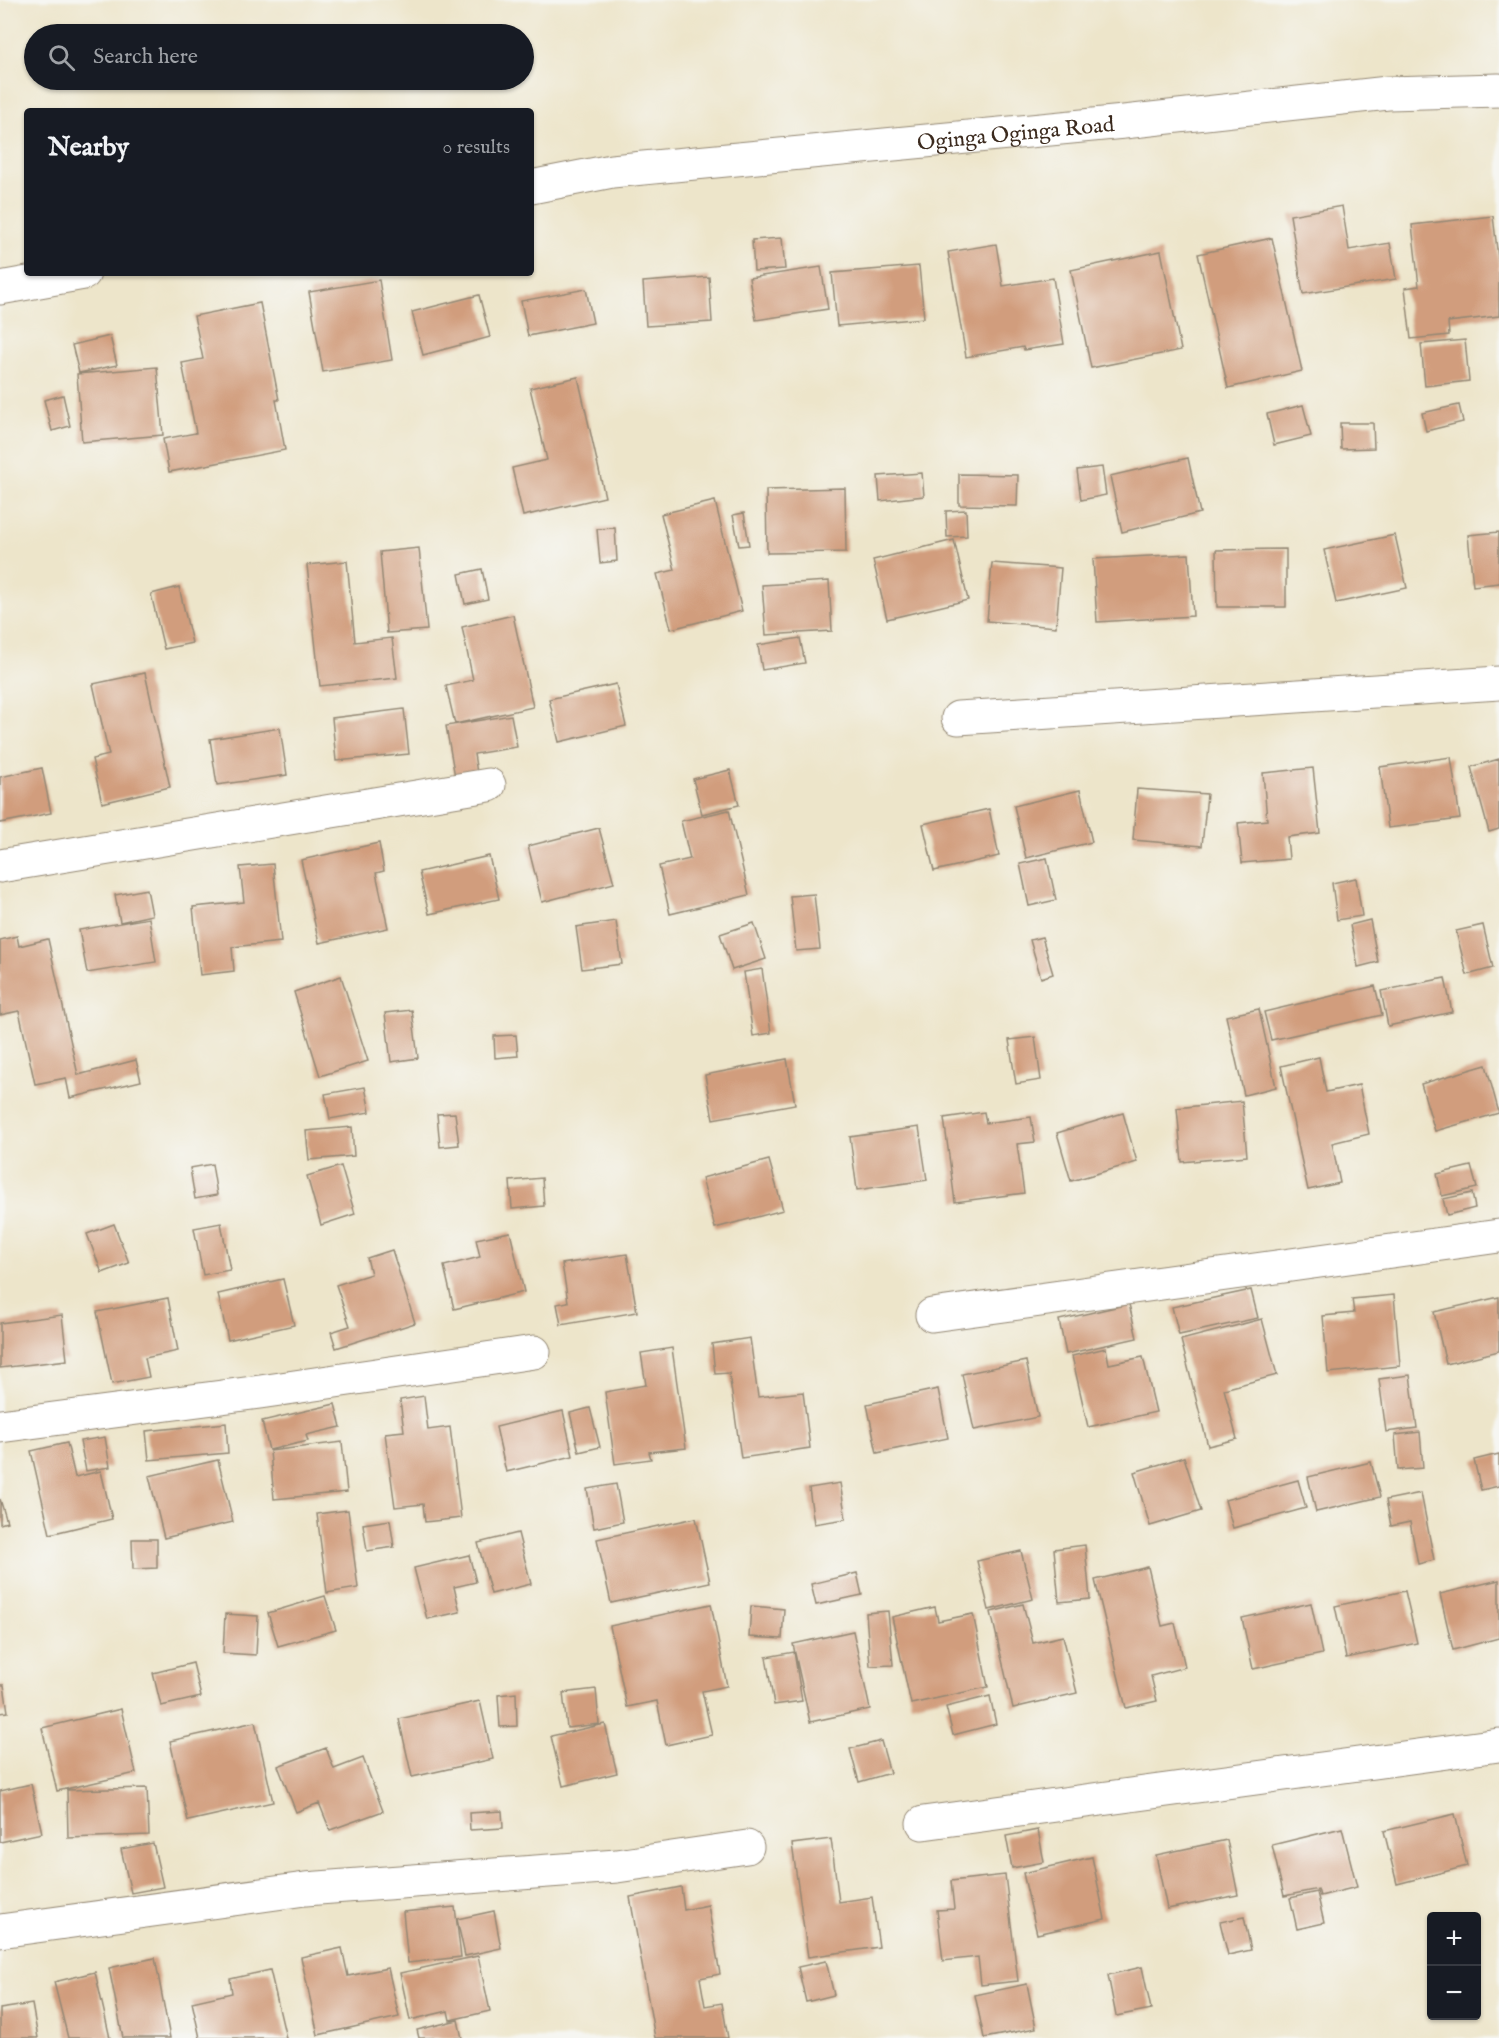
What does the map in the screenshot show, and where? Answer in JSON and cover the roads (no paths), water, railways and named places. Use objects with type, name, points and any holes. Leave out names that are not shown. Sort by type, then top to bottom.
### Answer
[{"type":"street","name":"Oginga Oginga Road","points":[[534,186],[612,171],[1112,123],[1388,93],[1499,90]]},
{"type":"street","points":[[0,288],[67,276]]},
{"type":"street","points":[[958,718],[1499,683]]},
{"type":"street","points":[[0,866],[489,784]]},
{"type":"street","points":[[932,1315],[1499,1236]]},
{"type":"street","points":[[0,1426],[260,1392],[534,1352]]},
{"type":"street","points":[[923,1823],[1499,1745]]},
{"type":"street","points":[[0,1931],[305,1889],[617,1866],[747,1847]]}]
